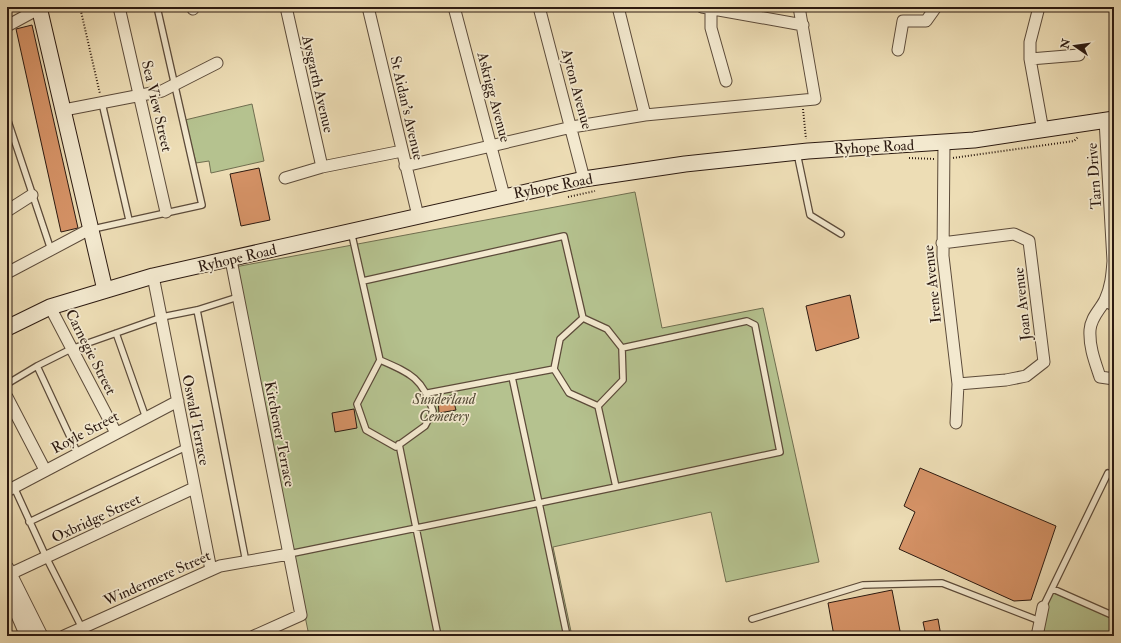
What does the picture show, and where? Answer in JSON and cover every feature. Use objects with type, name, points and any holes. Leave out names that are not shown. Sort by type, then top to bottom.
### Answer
[{"type":"main road","points":[[35,10],[64,110],[105,290]]},
{"type":"main road","name":"Ryhope Road","points":[[8,324],[50,307],[154,276],[231,260],[351,231],[584,179],[686,164],[802,151],[944,142],[1043,131],[1109,119]]},
{"type":"street","name":"Sea View Street","points":[[119,7],[166,212]]},
{"type":"street","name":"Aysgarth Avenue","points":[[286,7],[322,167]]},
{"type":"street","name":"St Aidan's Avenue","points":[[368,7],[418,216]]},
{"type":"street","name":"Askrigg Avenue","points":[[454,7],[504,196]]},
{"type":"street","name":"Ayton Avenue","points":[[539,7],[572,127],[584,179]]},
{"type":"street","points":[[618,7],[645,115]]},
{"type":"street","points":[[405,166],[572,127],[645,115],[815,99],[799,7]]},
{"type":"street","points":[[898,50],[904,21],[926,21],[936,7]]},
{"type":"street","points":[[1039,7],[1030,42],[1030,59],[1043,131]]},
{"type":"street","points":[[726,81],[706,8],[803,25]]},
{"type":"street","points":[[7,26],[35,10]]},
{"type":"street","points":[[1030,59],[1079,55]]},
{"type":"street","points":[[64,110],[162,91],[216,63]]},
{"type":"street","name":"Tarn Drive","points":[[1109,119],[1112,195],[1112,281],[1109,303],[1094,316],[1090,329],[1091,352],[1100,377],[1114,379]]},
{"type":"street","name":"Irene Avenue","points":[[944,142],[942,243],[958,384],[956,423]]},
{"type":"street","points":[[285,178],[322,167],[402,151]]},
{"type":"street","points":[[7,211],[32,195]]},
{"type":"street","points":[[7,273],[90,229]]},
{"type":"street","name":"Joan Avenue","points":[[942,243],[1014,234],[1029,241],[1041,335],[1044,362],[1026,376],[1006,380],[958,384]]},
{"type":"street","name":"Kitchener Terrace","points":[[231,260],[301,615],[254,636]]},
{"type":"street","name":"Oswald Terrace","points":[[154,276],[211,570]]},
{"type":"street","name":"Carnegie Street","points":[[50,307],[116,433]]},
{"type":"street","points":[[7,397],[45,470]]},
{"type":"street","name":"Royle Street","points":[[9,488],[178,402]]},
{"type":"street","name":"Oxbridge Street","points":[[8,571],[46,557],[194,488]]},
{"type":"street","name":"Windermere Street","points":[[64,636],[84,632],[211,570],[289,554]]},
{"type":"street","points":[[8,571],[41,636]]},
{"type":"street","points":[[7,590],[27,636]]},
{"type":"street","points":[[1037,636],[1043,607]]},
{"type":"lane","points":[[90,229],[202,205],[157,7]]},
{"type":"lane","points":[[102,103],[129,220]]},
{"type":"lane","points":[[7,118],[51,250]]},
{"type":"lane","points":[[802,151],[810,215],[841,234]]},
{"type":"lane","points":[[351,231],[380,360],[357,404],[366,430],[396,447],[425,426],[433,411],[428,393],[409,372],[380,360]]},
{"type":"lane","points":[[363,281],[564,236],[583,318]]},
{"type":"lane","points":[[7,384],[71,348],[162,317],[198,310],[238,297]]},
{"type":"lane","points":[[198,310],[246,562]]},
{"type":"lane","points":[[583,318],[607,329],[622,348],[623,380],[598,406]]},
{"type":"lane","points":[[583,318],[560,339],[554,369],[569,394],[598,406]]},
{"type":"lane","points":[[289,554],[780,452],[755,325],[747,321],[622,348]]},
{"type":"lane","points":[[116,333],[146,418]]},
{"type":"lane","points":[[37,366],[78,454]]},
{"type":"lane","points":[[428,393],[554,369]]},
{"type":"lane","points":[[512,377],[567,636]]},
{"type":"lane","points":[[598,406],[616,487]]},
{"type":"lane","points":[[399,444],[438,636]]},
{"type":"lane","points":[[29,522],[186,447]]},
{"type":"lane","points":[[1043,607],[1108,473],[1114,476]]},
{"type":"lane","points":[[9,488],[29,522],[84,632]]},
{"type":"lane","points":[[752,619],[863,585],[942,583],[1040,621]]},
{"type":"lane","points":[[1053,589],[1114,616]]},
{"type":"path","points":[[80,7],[102,103]]},
{"type":"path","points":[[801,100],[802,151]]},
{"type":"path","points":[[906,158],[944,159],[1074,141],[1081,134]]},
{"type":"path","points":[[560,198],[599,190]]},
{"type":"green space","points":[[252,104],[264,161],[211,173],[209,161],[196,163],[185,120]]},
{"type":"green space","name":"Sunderland Cemetery","points":[[635,192],[662,328],[763,308],[819,562],[726,582],[711,512],[553,547],[572,636],[309,636],[235,267]]},
{"type":"green space","points":[[1051,592],[1114,618],[1114,636],[1041,636]]},
{"type":"building","points":[[32,25],[78,228],[61,232],[16,29]]},
{"type":"building","points":[[259,168],[270,220],[241,226],[230,174]]},
{"type":"building","points":[[850,295],[859,338],[816,351],[806,306]]},
{"type":"building","points":[[452,395],[456,410],[439,413],[438,399]]},
{"type":"building","points":[[354,409],[357,428],[335,432],[332,413]]},
{"type":"building","points":[[920,468],[1056,526],[1031,600],[1014,601],[899,549],[915,512],[904,506]]},
{"type":"building","points":[[892,590],[901,636],[834,636],[828,603]]},
{"type":"building","points":[[938,619],[941,636],[926,636],[923,622]]}]
